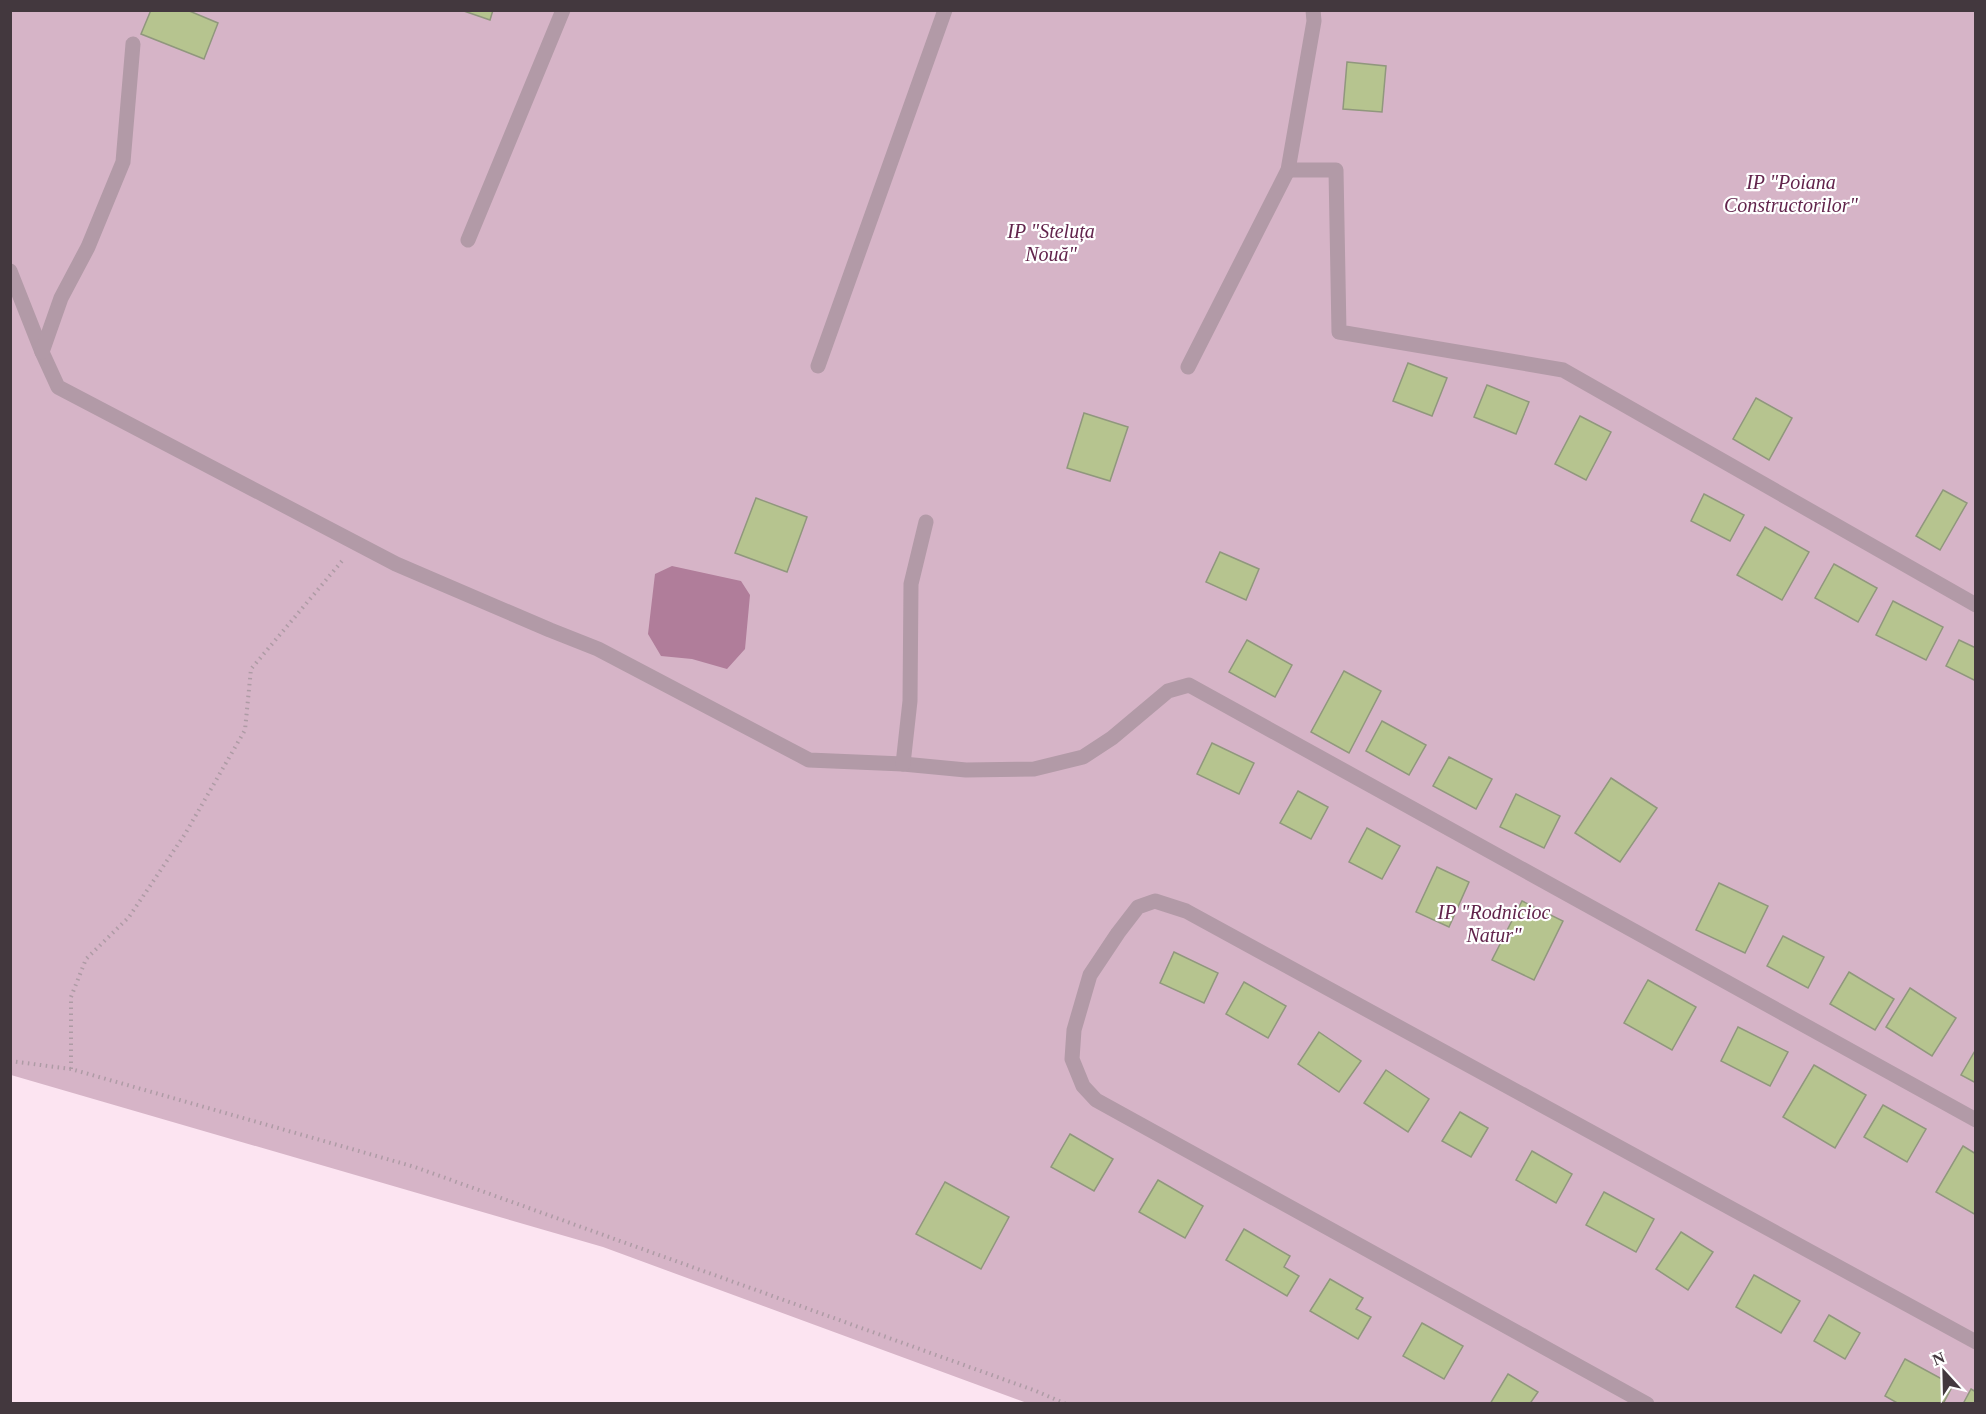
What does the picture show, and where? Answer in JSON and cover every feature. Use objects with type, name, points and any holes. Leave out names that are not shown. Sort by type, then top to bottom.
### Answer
[{"type":"street","points":[[468,240],[562,10]]},
{"type":"street","points":[[818,366],[945,10]]},
{"type":"street","points":[[1188,367],[1288,170],[1314,21],[1313,10]]},
{"type":"street","points":[[42,352],[61,298],[88,247],[123,162],[133,44]]},
{"type":"street","points":[[1288,170],[1336,170],[1339,332],[1563,370],[1976,604]]},
{"type":"street","points":[[10,271],[58,387],[406,568],[598,649],[808,760],[903,764],[966,770],[1034,770],[1083,757],[1112,738],[1168,691],[1189,685],[1976,1120]]},
{"type":"street","points":[[903,764],[910,701],[911,584],[926,522]]},
{"type":"street","points":[[1647,1404],[1096,1100],[1083,1086],[1072,1059],[1074,1030],[1090,975],[1138,907],[1155,901],[1186,911],[1976,1342]]},
{"type":"path","points":[[71,1069],[71,997],[86,959],[129,917],[184,834],[240,739],[245,729],[251,669],[358,543]]},
{"type":"path","points":[[10,1060],[71,1069],[415,1167],[1014,1383],[1066,1404]]},
{"type":"green space","name":"IP \"Rodnicioc Natur\"","points":[[10,11],[1975,11],[1975,1403],[1027,1403],[603,1247],[11,1075]]},
{"type":"shaded area","points":[[672,566],[741,581],[750,595],[745,649],[727,669],[692,659],[661,656],[648,634],[655,574]]},
{"type":"building","points":[[151,10],[187,10],[218,23],[204,59],[141,34]]},
{"type":"building","points":[[461,10],[493,10],[490,20]]},
{"type":"building","points":[[1347,62],[1386,66],[1382,112],[1343,109]]},
{"type":"building","points":[[1408,363],[1447,378],[1432,416],[1393,401]]},
{"type":"building","points":[[1487,385],[1529,402],[1516,434],[1474,417]]},
{"type":"building","points":[[1756,398],[1792,418],[1769,460],[1733,439]]},
{"type":"building","points":[[1084,413],[1128,427],[1110,481],[1067,468]]},
{"type":"building","points":[[1580,416],[1611,432],[1586,480],[1555,464]]},
{"type":"building","points":[[1943,490],[1967,503],[1940,550],[1916,536]]},
{"type":"building","points":[[1704,494],[1744,515],[1730,541],[1691,521]]},
{"type":"building","points":[[756,498],[807,517],[787,572],[735,553]]},
{"type":"building","points":[[1765,527],[1809,552],[1782,600],[1737,575]]},
{"type":"building","points":[[1220,552],[1259,569],[1246,600],[1206,582]]},
{"type":"building","points":[[1834,564],[1877,588],[1858,622],[1815,598]]},
{"type":"building","points":[[1893,601],[1943,627],[1926,660],[1876,635]]},
{"type":"building","points":[[1247,640],[1292,665],[1275,697],[1229,672]]},
{"type":"building","points":[[1959,640],[1976,648],[1976,681],[1946,666]]},
{"type":"building","points":[[1344,671],[1381,691],[1349,753],[1311,732]]},
{"type":"building","points":[[1382,721],[1426,745],[1409,775],[1366,751]]},
{"type":"building","points":[[1212,743],[1254,763],[1239,794],[1197,774]]},
{"type":"building","points":[[1449,757],[1492,779],[1476,809],[1433,786]]},
{"type":"building","points":[[1611,778],[1657,808],[1620,862],[1575,833]]},
{"type":"building","points":[[1298,791],[1328,807],[1311,839],[1280,823]]},
{"type":"building","points":[[1516,794],[1560,816],[1544,848],[1500,827]]},
{"type":"building","points":[[1367,828],[1400,846],[1382,879],[1349,862]]},
{"type":"building","points":[[1437,867],[1469,882],[1449,927],[1416,912]]},
{"type":"building","points":[[1719,883],[1768,906],[1745,953],[1696,930]]},
{"type":"building","points":[[1522,901],[1563,921],[1534,980],[1492,960]]},
{"type":"building","points":[[1783,936],[1824,957],[1808,988],[1767,966]]},
{"type":"building","points":[[1174,952],[1218,973],[1204,1003],[1160,983]]},
{"type":"building","points":[[1849,972],[1894,999],[1875,1030],[1830,1004]]},
{"type":"building","points":[[1648,980],[1696,1007],[1672,1050],[1624,1023]]},
{"type":"building","points":[[1244,982],[1286,1006],[1268,1038],[1226,1014]]},
{"type":"building","points":[[1910,988],[1956,1018],[1932,1056],[1886,1027]]},
{"type":"building","points":[[1738,1027],[1788,1052],[1770,1086],[1721,1061]]},
{"type":"building","points":[[1319,1032],[1361,1061],[1339,1092],[1298,1064]]},
{"type":"building","points":[[1976,1049],[1976,1083],[1961,1075]]},
{"type":"building","points":[[1814,1065],[1866,1095],[1835,1148],[1783,1117]]},
{"type":"building","points":[[1386,1070],[1429,1099],[1408,1132],[1364,1103]]},
{"type":"building","points":[[1883,1105],[1926,1129],[1907,1162],[1864,1137]]},
{"type":"building","points":[[1460,1112],[1488,1128],[1471,1157],[1442,1141]]},
{"type":"building","points":[[1070,1134],[1113,1159],[1094,1191],[1051,1167]]},
{"type":"building","points":[[1963,1146],[1976,1154],[1976,1215],[1936,1192]]},
{"type":"building","points":[[1532,1151],[1572,1174],[1556,1203],[1516,1180]]},
{"type":"building","points":[[1158,1180],[1203,1206],[1185,1238],[1139,1212]]},
{"type":"building","points":[[945,1182],[1009,1217],[981,1269],[916,1234]]},
{"type":"building","points":[[1604,1192],[1654,1219],[1636,1252],[1586,1225]]},
{"type":"building","points":[[1244,1229],[1290,1256],[1284,1267],[1299,1276],[1287,1296],[1226,1260]]},
{"type":"building","points":[[1681,1232],[1713,1252],[1688,1290],[1656,1269]]},
{"type":"building","points":[[1754,1275],[1800,1301],[1781,1333],[1736,1307]]},
{"type":"building","points":[[1330,1279],[1363,1298],[1356,1309],[1371,1317],[1358,1339],[1310,1311]]},
{"type":"building","points":[[1829,1315],[1860,1333],[1845,1359],[1814,1341]]},
{"type":"building","points":[[1422,1323],[1463,1346],[1444,1379],[1403,1356]]},
{"type":"building","points":[[1905,1359],[1953,1385],[1943,1404],[1899,1404],[1885,1396]]},
{"type":"building","points":[[1508,1374],[1538,1392],[1531,1402],[1534,1404],[1490,1404]]},
{"type":"building","points":[[1971,1389],[1976,1392],[1976,1404],[1963,1404]]},
{"type":"park label","name":"IP \"Poiana Constructorilor\"","points":[[1791,194]]},
{"type":"park label","name":"IP \"Steluța Nouă\"","points":[[1051,242]]}]
